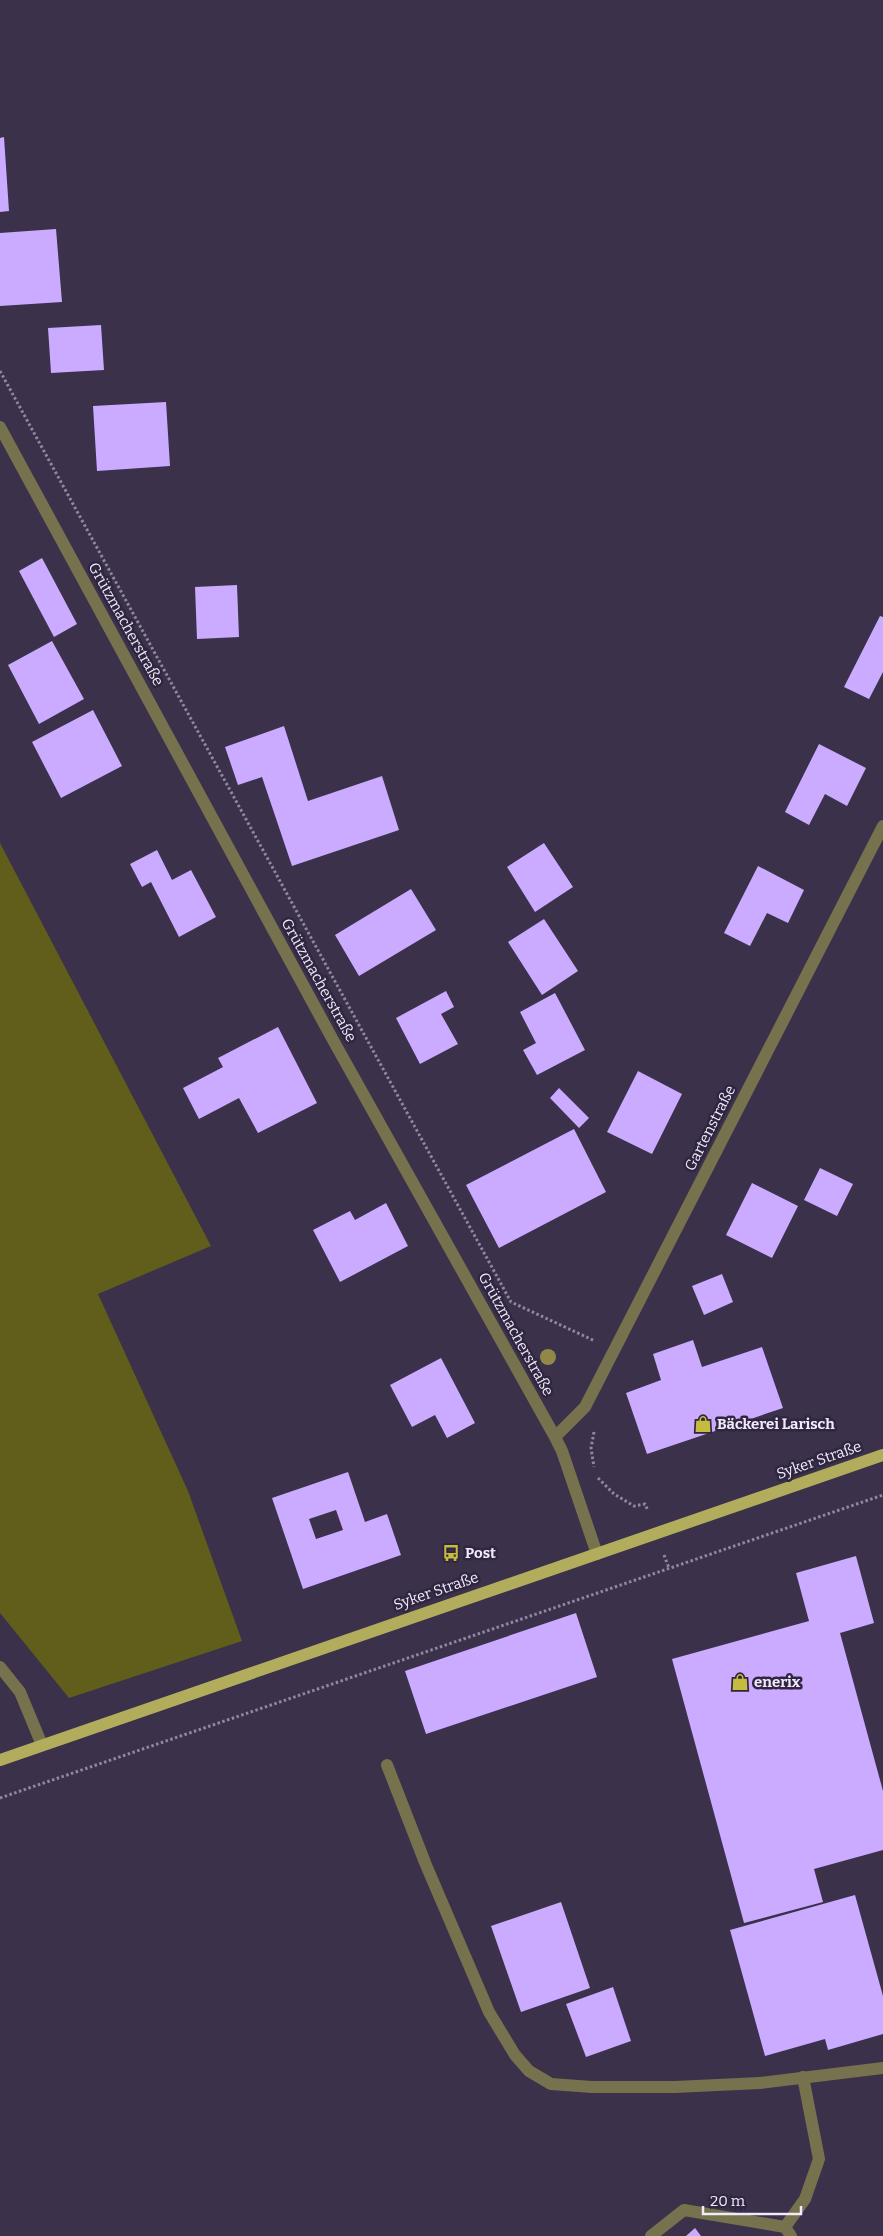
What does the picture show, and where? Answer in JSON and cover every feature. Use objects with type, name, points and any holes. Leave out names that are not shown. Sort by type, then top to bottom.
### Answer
[{"type":"main road","name":"Syker Straße","points":[[0,1760],[883,1455]]},
{"type":"street","name":"Grützmacherstraße","points":[[0,427],[333,1040],[555,1437],[562,1451],[597,1554]]},
{"type":"street","name":"Gartenstraße","points":[[555,1437],[585,1406],[883,826]]},
{"type":"street","points":[[0,1667],[20,1692],[42,1746]]},
{"type":"street","points":[[387,1765],[426,1865],[489,2012],[515,2055],[529,2071],[551,2084],[592,2087],[675,2087],[760,2083],[883,2068]]},
{"type":"street","points":[[651,2236],[684,2210],[788,2231],[805,2199],[819,2159],[803,2077]]},
{"type":"path","points":[[0,371],[511,1302],[614,1350]]},
{"type":"path","points":[[595,1423],[591,1448],[596,1476],[614,1494],[634,1506],[645,1504]]},
{"type":"path","points":[[0,1798],[883,1494]]},
{"type":"shaded area","points":[[0,843],[211,1246],[98,1294],[188,1491],[242,1641],[69,1698],[0,1613]]},
{"type":"building","points":[[4,137],[9,211],[0,212],[0,138]]},
{"type":"building","points":[[56,229],[62,302],[0,306],[0,233]]},
{"type":"building","points":[[101,325],[104,370],[51,373],[48,328]]},
{"type":"building","points":[[166,402],[170,466],[97,471],[93,406]]},
{"type":"building","points":[[42,558],[77,624],[54,637],[19,571]]},
{"type":"building","points":[[237,585],[239,637],[197,639],[195,587]]},
{"type":"building","points":[[880,616],[883,617],[883,672],[869,699],[844,687]]},
{"type":"building","points":[[52,641],[84,699],[39,724],[8,665]]},
{"type":"building","points":[[93,710],[122,766],[61,798],[32,742]]},
{"type":"building","points":[[284,726],[308,801],[382,776],[399,830],[292,866],[262,777],[238,785],[225,747]]},
{"type":"building","points":[[819,744],[866,768],[847,806],[825,794],[809,825],[785,812]]},
{"type":"building","points":[[544,843],[573,887],[535,912],[507,867]]},
{"type":"building","points":[[157,850],[172,880],[191,870],[216,917],[179,937],[151,882],[142,887],[130,864]]},
{"type":"building","points":[[758,866],[804,890],[788,923],[767,913],[750,946],[724,933]]},
{"type":"building","points":[[411,889],[436,930],[359,976],[335,935]]},
{"type":"building","points":[[544,919],[578,971],[542,995],[508,942]]},
{"type":"building","points":[[446,991],[454,1007],[441,1014],[458,1044],[420,1064],[396,1018]]},
{"type":"building","points":[[555,993],[585,1050],[537,1075],[523,1050],[536,1043],[520,1012]]},
{"type":"building","points":[[278,1027],[317,1103],[258,1133],[239,1098],[199,1119],[183,1088],[223,1067],[218,1058]]},
{"type":"building","points":[[638,1071],[682,1094],[652,1154],[607,1132]]},
{"type":"building","points":[[559,1088],[589,1118],[579,1128],[550,1098]]},
{"type":"building","points":[[574,1129],[606,1192],[499,1248],[466,1185]]},
{"type":"building","points":[[820,1168],[853,1184],[837,1216],[804,1200]]},
{"type":"building","points":[[752,1183],[798,1206],[772,1258],[726,1235]]},
{"type":"building","points":[[386,1203],[408,1246],[340,1282],[313,1230],[350,1211],[355,1220]]},
{"type":"building","points":[[722,1274],[733,1302],[704,1315],[692,1286]]},
{"type":"building","points":[[693,1340],[702,1367],[762,1347],[783,1408],[647,1454],[626,1393],[661,1380],[653,1354]]},
{"type":"building","points":[[441,1358],[475,1423],[447,1438],[435,1415],[412,1427],[390,1385]]},
{"type":"building","points":[[348,1472],[365,1522],[387,1514],[401,1555],[303,1589],[272,1498]],"holes":[[[336,1510],[343,1530],[316,1539],[309,1519]]]},
{"type":"building","points":[[856,1556],[874,1623],[840,1633],[883,1791],[883,1850],[814,1869],[823,1902],[744,1923],[672,1659],[809,1621],[796,1573]]},
{"type":"building","points":[[576,1613],[597,1677],[426,1734],[405,1671]]},
{"type":"building","points":[[855,1895],[883,1996],[883,2034],[828,2050],[825,2039],[765,2056],[730,1930]]},
{"type":"building","points":[[561,1902],[590,1988],[521,2012],[491,1926]]},
{"type":"building","points":[[613,1987],[631,2041],[586,2057],[566,2004]]},
{"type":"building","points":[[695,2228],[701,2236],[686,2236]]},
{"type":"place","name":"Bäckerei Larisch","points":[[703,1424]]},
{"type":"place","name":"Post","points":[[451,1553]]},
{"type":"place","name":"enerix","points":[[740,1682]]}]
